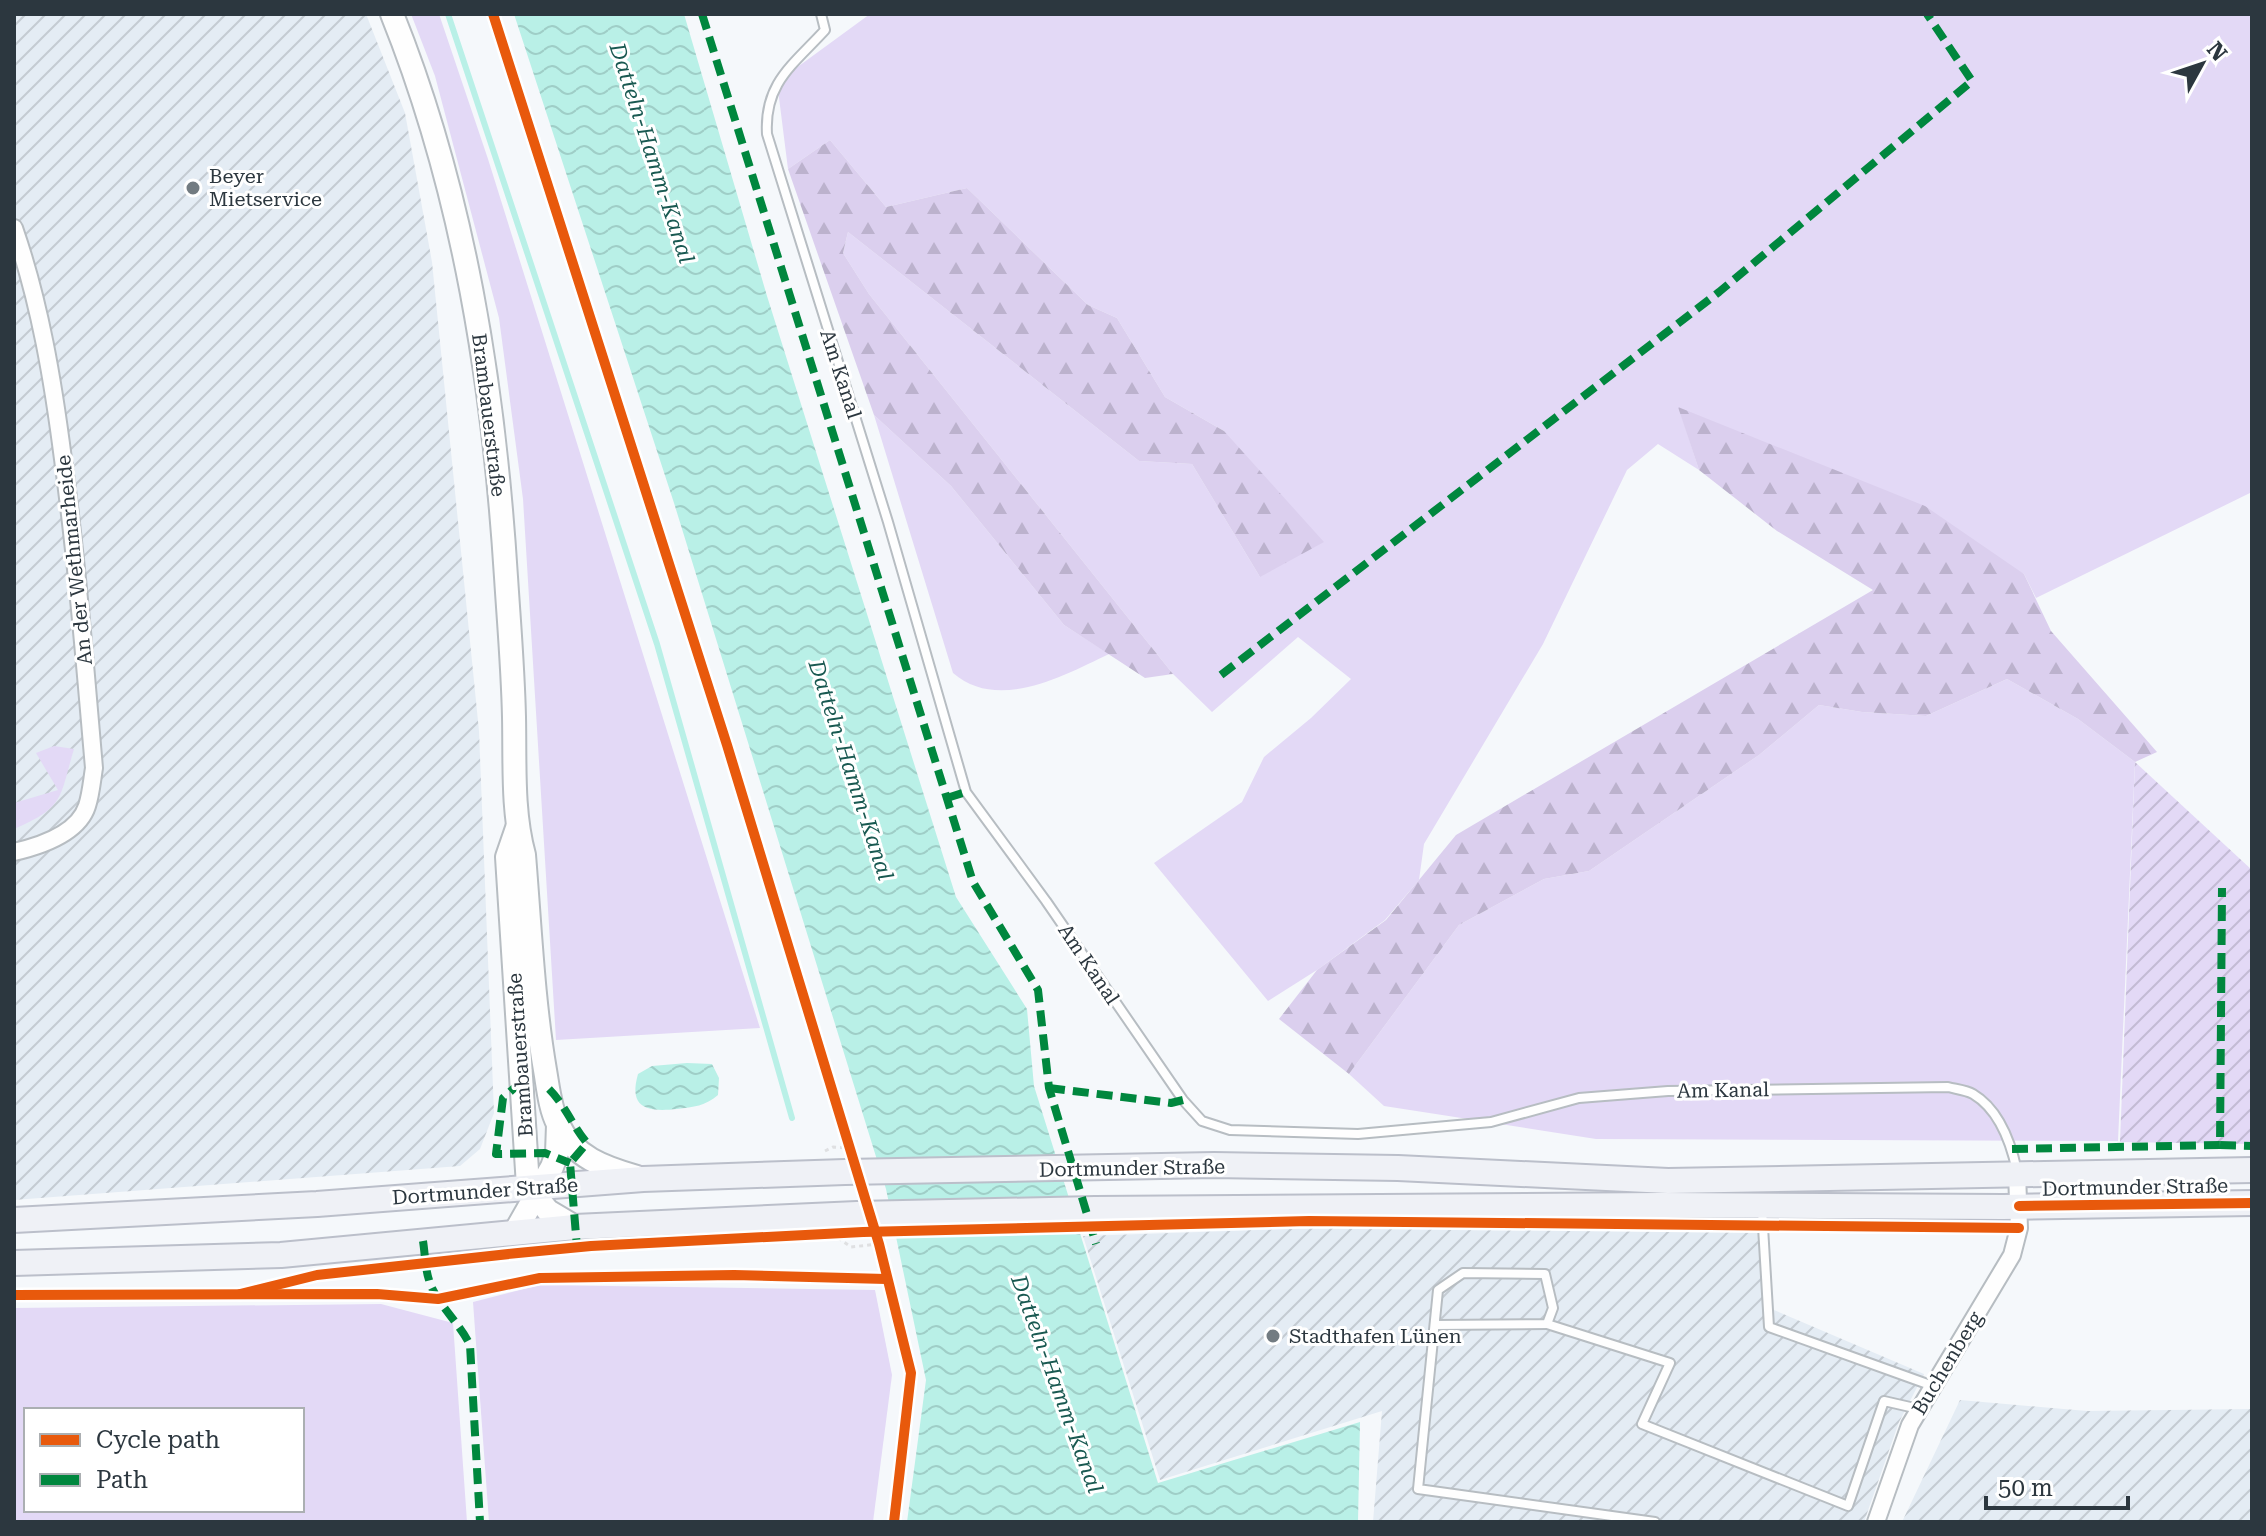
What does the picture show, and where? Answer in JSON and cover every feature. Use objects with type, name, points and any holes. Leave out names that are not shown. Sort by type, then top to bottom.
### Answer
[{"type":"main road","name":"Brambauerstraße","points":[[392,14],[428,118],[454,210],[489,390],[506,574],[517,828],[524,855],[540,1043],[558,1125],[587,1159],[603,1168],[643,1179]]},
{"type":"main road","name":"Brambauerstraße","points":[[517,828],[507,857],[535,1189]]},
{"type":"main road","points":[[515,1232],[535,1189],[557,1153],[558,1125]]},
{"type":"main road","name":"Dortmunder Straße","points":[[14,1220],[317,1204],[643,1179],[845,1172],[1214,1165],[1398,1168],[1668,1181],[2015,1161],[2252,1170]]},
{"type":"main road","points":[[535,1189],[548,1211],[575,1227]]},
{"type":"main road","name":"Dortmunder Straße","points":[[14,1263],[281,1255],[575,1227],[853,1223],[1095,1209],[2252,1203]]},
{"type":"street","name":"An der Wethmarheide","points":[[14,228],[38,309],[56,403],[72,524],[94,768],[87,808],[78,823],[35,847],[14,852]]},
{"type":"street","name":"Buchenberg","points":[[1876,1522],[1910,1425],[2012,1255],[2019,1228],[2015,1161]]},
{"type":"lane","name":"Am Kanal","points":[[821,14],[825,30],[775,83],[765,113],[767,134],[888,522],[966,792],[1046,901],[1183,1100],[1202,1121],[1230,1130],[1358,1134],[1491,1122],[1579,1098],[1668,1091],[1948,1087],[1972,1093],[1990,1109],[2004,1128],[2015,1161]]},
{"type":"lane","points":[[1762,1207],[1769,1327],[1933,1386]]},
{"type":"lane","points":[[1547,1324],[1553,1308],[1545,1274],[1463,1273],[1438,1290],[1418,1489],[1655,1522]]},
{"type":"lane","points":[[1435,1325],[1547,1324],[1670,1363],[1642,1424],[1848,1506],[1884,1401],[1919,1410]]},
{"type":"path","points":[[830,1234],[853,1223]]},
{"type":"path","points":[[830,1234],[851,1247],[879,1244]]},
{"type":"shaded area","points":[[14,14],[366,14],[405,113],[432,262],[479,731],[494,1113],[480,1149],[460,1166],[14,1200]]},
{"type":"shaded area","points":[[411,14],[439,14],[488,159],[760,1028],[556,1040],[523,499],[499,318],[435,76]]},
{"type":"shaded area","points":[[870,14],[2252,14],[2252,492],[2036,598],[2024,574],[1679,408],[1699,470],[1658,444],[1627,470],[1543,644],[1424,844],[1419,880],[1385,920],[1317,970],[1268,1001],[1154,863],[1242,802],[1264,757],[1351,679],[1298,637],[1212,712],[1173,674],[869,294],[843,253],[848,232],[1139,461],[1192,464],[1260,577],[1224,431],[1165,397],[1117,318],[1088,305],[967,188],[886,207],[830,140],[788,169],[777,82]]},
{"type":"shaded area","points":[[874,415],[951,486],[1064,625],[1109,654],[1051,680],[1010,690],[990,690],[971,684],[953,673]]},
{"type":"shaded area","points":[[2007,679],[2078,719],[2135,762],[2118,1141],[1596,1139],[1384,1106],[1349,1074],[1459,925],[1544,879],[1589,871],[1759,755],[1819,705],[1862,712],[1926,716]]},
{"type":"shaded area","points":[[54,746],[74,749],[58,800],[43,814],[14,829],[14,803],[58,790],[36,753]]},
{"type":"shaded area","points":[[2135,762],[2252,870],[2252,1144],[2120,1142]]},
{"type":"shaded area","name":"Stadthafen Lünen","points":[[1429,1224],[1768,1227],[1767,1307],[1924,1374],[1899,1422],[1864,1522],[1373,1522],[1382,1411],[1160,1480],[1083,1236]]},
{"type":"shaded area","points":[[540,1285],[875,1290],[892,1375],[873,1522],[489,1522],[473,1302]]},
{"type":"shaded area","points":[[381,1304],[453,1323],[467,1522],[14,1522],[14,1308]]},
{"type":"shaded area","points":[[1960,1400],[2087,1411],[2252,1409],[2252,1522],[1902,1522]]},
{"type":"green space","points":[[830,140],[886,207],[967,188],[1088,305],[1117,318],[1165,397],[1224,431],[1324,542],[1260,577],[1192,464],[1139,461],[848,232],[843,253],[869,294],[1173,674],[1145,678],[1064,625],[951,486],[874,415],[788,169]]},
{"type":"green space","points":[[1678,407],[1925,506],[2024,574],[2051,631],[2157,752],[2135,762],[2078,719],[2007,679],[1926,716],[1862,712],[1819,705],[1759,755],[1589,871],[1544,879],[1459,925],[1349,1074],[1279,1019],[1317,970],[1386,920],[1456,835],[1873,590],[1777,531],[1699,470]]},
{"type":"water","name":"Datteln-Hamm-Kanal","points":[[514,14],[684,14],[767,296],[956,897],[1027,1009],[1034,1086],[1158,1483],[1360,1422],[1358,1522],[907,1522],[926,1380],[886,1189],[674,503]]},
{"type":"water","points":[[712,1064],[719,1078],[718,1095],[708,1102],[677,1109],[657,1110],[638,1101],[638,1074],[652,1066]]},
{"type":"pier","points":[[1072,1196],[1082,1230],[892,1236],[885,1202]]},
{"type":"waterway","points":[[448,14],[657,644],[792,1118]]},
{"type":"marked path","points":[[702,14],[973,882],[1038,990],[1049,1088],[1096,1244]]},
{"type":"marked path","points":[[1221,675],[1719,292],[1972,81],[1927,14]]},
{"type":"marked path","points":[[947,798],[966,792]]},
{"type":"marked path","points":[[2012,1149],[2220,1145],[2222,888]]},
{"type":"marked path","points":[[522,1081],[503,1098],[496,1154],[545,1153],[570,1163]]},
{"type":"marked path","points":[[1049,1088],[1171,1103],[1183,1100]]},
{"type":"marked path","points":[[549,1089],[587,1143],[570,1163],[577,1247]]},
{"type":"marked path","points":[[2220,1145],[2252,1146]]},
{"type":"marked path","points":[[423,1241],[432,1288],[470,1345],[480,1522]]},
{"type":"cycle path","points":[[493,14],[727,745],[879,1244],[911,1373],[894,1522]]},
{"type":"cycle path","points":[[2019,1206],[2252,1203]]},
{"type":"cycle path","points":[[240,1294],[317,1275],[518,1253],[591,1246],[863,1232],[1309,1221],[2019,1228]]},
{"type":"cycle path","points":[[14,1295],[377,1294],[438,1299],[540,1278],[734,1275],[886,1279]]},
{"type":"place","name":"Beyer Mietservice","points":[[193,188]]},
{"type":"place","name":"Stadthafen Lünen","points":[[1273,1336]]}]
